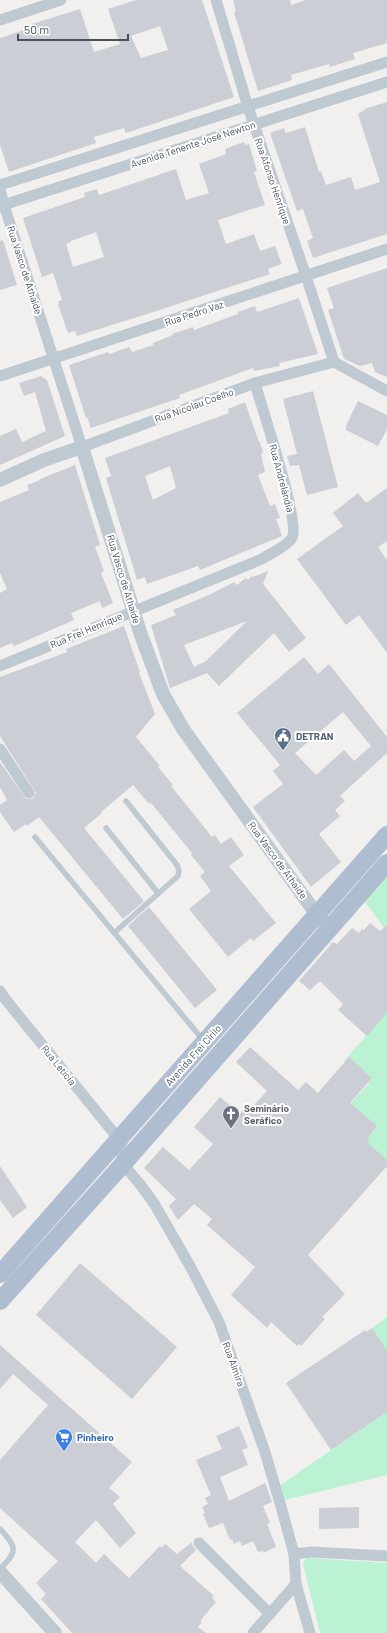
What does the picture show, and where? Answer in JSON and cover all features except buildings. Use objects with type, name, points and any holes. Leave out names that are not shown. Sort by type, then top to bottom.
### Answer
[{"type":"main road","name":"Avenida Frei Cirilo","points":[[0,1274],[387,835]]},
{"type":"main road","name":"Avenida Frei Cirilo","points":[[0,1301],[387,862]]},
{"type":"street","points":[[0,20],[61,0]]},
{"type":"street","name":"Rua Afonso Henrique","points":[[216,0],[248,108],[334,362]]},
{"type":"street","name":"Avenida Tenente José Newton","points":[[0,185],[248,108],[387,62]]},
{"type":"street","name":"Avenida Tenente José Newton","points":[[2,206],[387,82]]},
{"type":"street","name":"Rua Vasco de Athaíde","points":[[0,189],[2,206],[54,358],[141,635],[163,694],[183,729],[317,915],[330,928]]},
{"type":"street","name":"Rua Pedro Vaz","points":[[0,376],[387,249]]},
{"type":"street","points":[[334,362],[387,391]]},
{"type":"street","name":"Rua Nicolau Coelho","points":[[0,480],[44,460],[254,383],[334,362]]},
{"type":"street","name":"Rua Andrelándia","points":[[254,383],[287,490],[294,531],[292,538],[284,545],[262,559]]},
{"type":"street","name":"Rua Frei Henrique","points":[[0,666],[262,559]]},
{"type":"street","points":[[0,749],[29,793]]},
{"type":"street","name":"Rua Letícia","points":[[0,991],[118,1139],[127,1158]]},
{"type":"street","name":"Rua Almira","points":[[127,1158],[143,1188],[155,1205],[190,1266],[219,1322],[265,1452],[294,1554],[296,1584],[310,1633]]},
{"type":"street","points":[[199,1543],[270,1614]]},
{"type":"street","points":[[294,1554],[311,1552],[387,1556]]},
{"type":"street","points":[[0,1570],[55,1633]]},
{"type":"street","points":[[253,1633],[296,1584]]},
{"type":"lane","points":[[114,932],[178,876],[179,871],[176,864],[126,801]]},
{"type":"lane","points":[[106,828],[158,893]]},
{"type":"lane","points":[[34,837],[205,1042]]},
{"type":"lane","points":[[0,1529],[12,1541],[13,1547],[10,1559],[0,1570]]},
{"type":"green space","points":[[387,877],[387,932],[365,902]]},
{"type":"green space","points":[[387,1012],[387,1168],[335,1121],[369,1083],[344,1061]]},
{"type":"green space","points":[[387,1317],[387,1362],[367,1332]]},
{"type":"green space","points":[[387,1412],[387,1475],[285,1500],[280,1485]]},
{"type":"green space","points":[[306,1558],[387,1563],[387,1633],[320,1633],[303,1564]]},
{"type":"place","name":"DETRAN","points":[[283,751]]},
{"type":"place","name":"Seminário Seráfico","points":[[231,1129]]},
{"type":"place","name":"Pinheiro","points":[[64,1452]]}]
